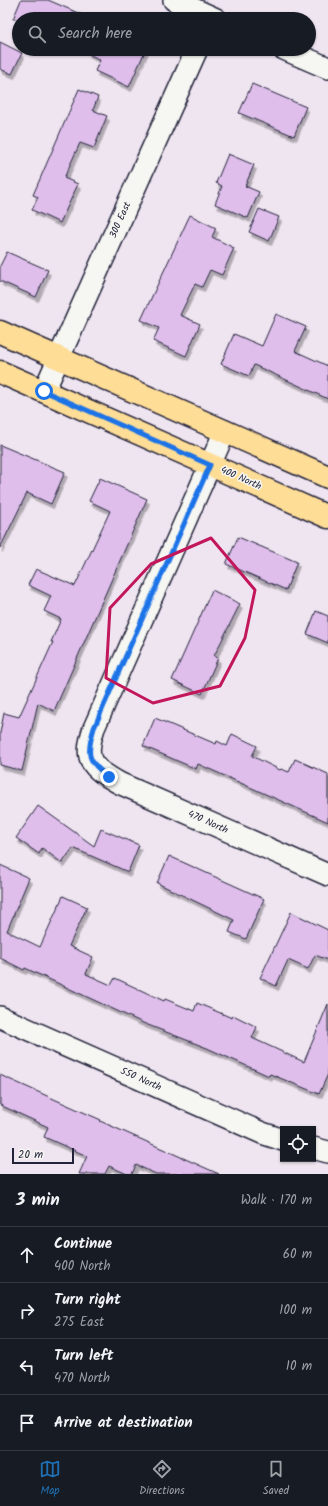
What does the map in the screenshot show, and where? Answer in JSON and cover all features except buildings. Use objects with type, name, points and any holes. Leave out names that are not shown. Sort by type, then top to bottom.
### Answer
[{"type":"main road","points":[[0,332],[328,477]]},
{"type":"main road","name":"400 North","points":[[0,372],[328,517]]},
{"type":"street","points":[[174,0],[208,12]]},
{"type":"street","name":"300 East","points":[[44,391],[194,56]]},
{"type":"street","points":[[300,56],[328,68]]},
{"type":"street","points":[[210,465],[225,431]]},
{"type":"street","name":"470 North","points":[[210,465],[94,728],[89,752],[91,762],[119,783],[328,874]]},
{"type":"street","name":"550 North","points":[[0,1017],[262,1133],[280,1139]]},
{"type":"street","points":[[316,1149],[328,1152]]},
{"type":"highlighted area","points":[[211,538],[255,590],[245,638],[220,686],[153,703],[106,678],[110,608],[151,564]]},
{"type":"route","points":[[44,391],[210,465],[90,740],[89,752],[91,762],[109,777]]}]
